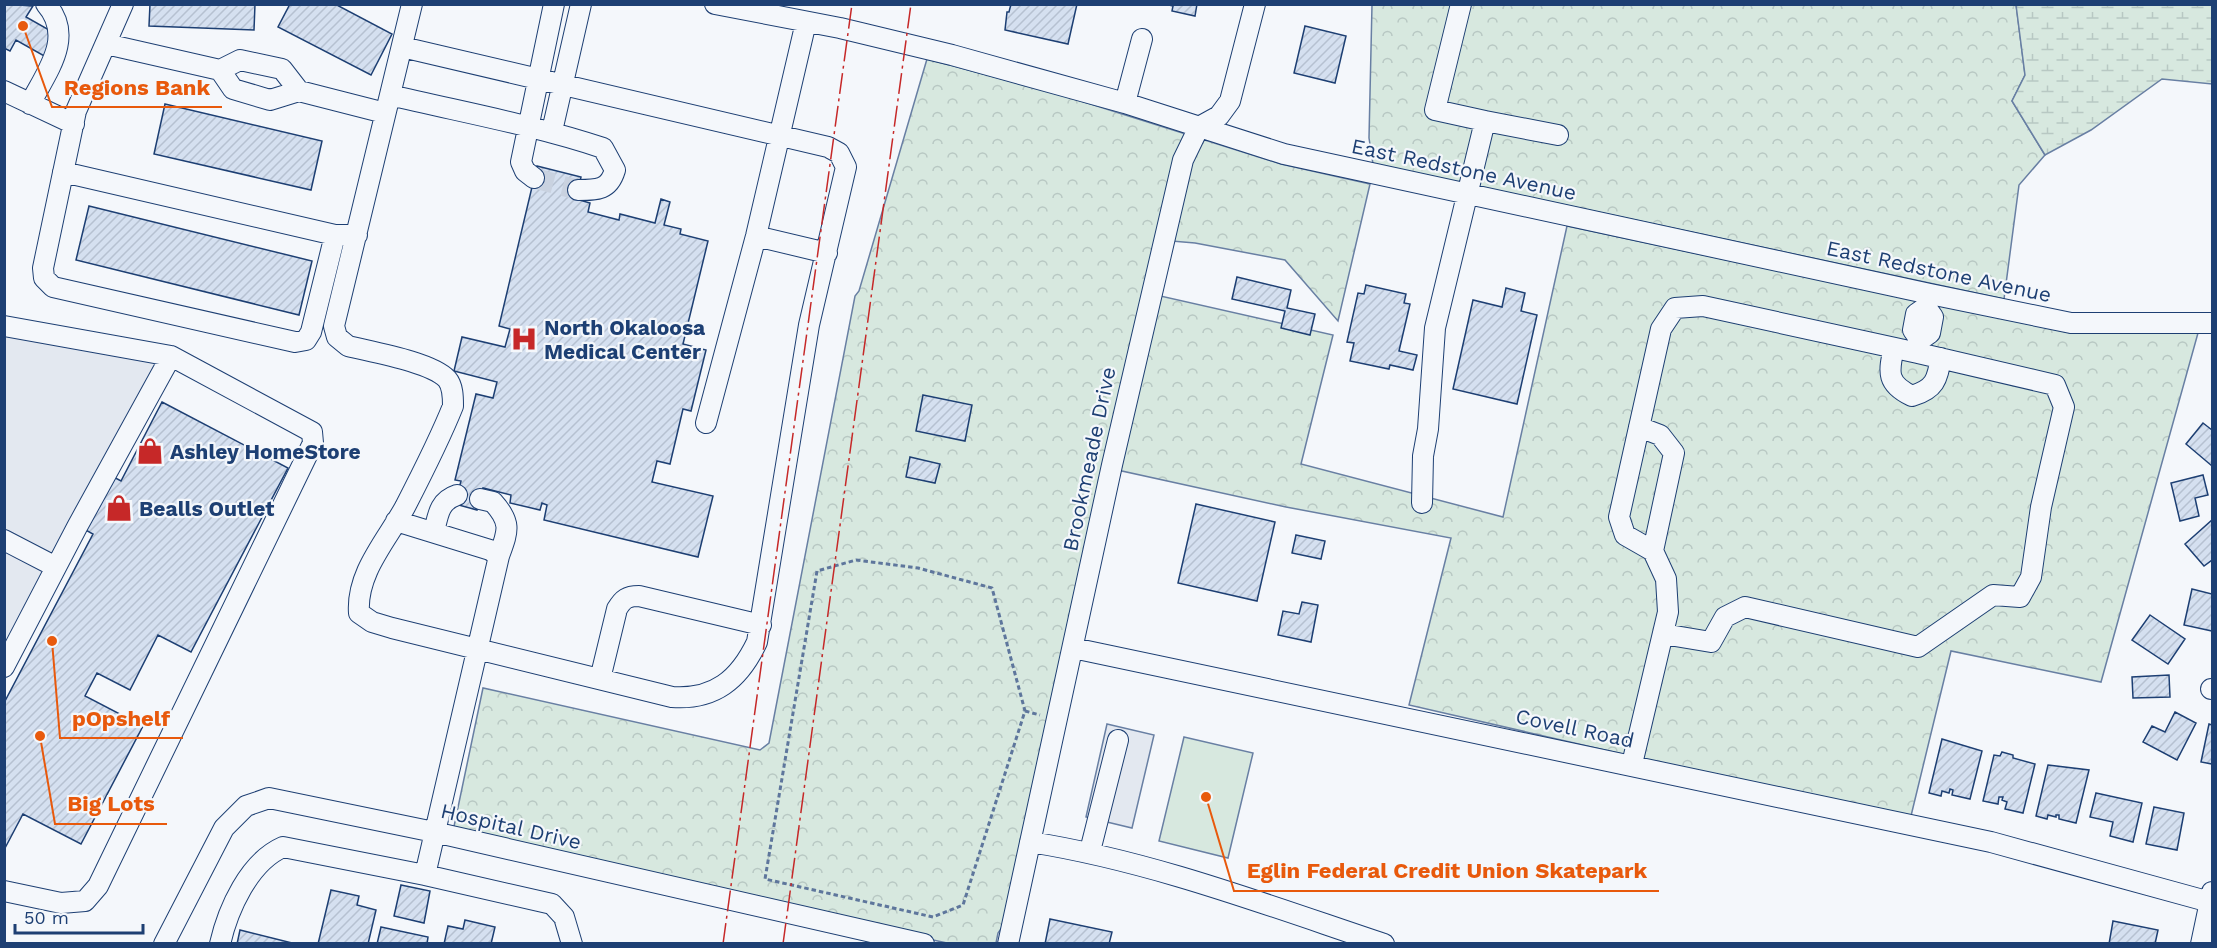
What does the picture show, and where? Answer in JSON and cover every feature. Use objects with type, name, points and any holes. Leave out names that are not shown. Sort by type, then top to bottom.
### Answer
[{"type":"street","points":[[30,104],[61,37],[56,15],[46,4]]},
{"type":"street","points":[[123,4],[76,111],[43,268],[44,278],[53,286],[295,342],[306,340],[311,332],[335,236]]},
{"type":"street","points":[[402,46],[828,147],[839,153],[846,167],[808,325],[782,474],[761,625],[750,657],[740,672],[705,696],[672,697],[477,647],[392,628],[372,622],[359,613],[358,601],[365,578],[444,429],[453,406],[452,392],[447,380],[432,369],[348,346],[337,337],[334,326],[412,4]]},
{"type":"street","points":[[534,178],[525,171],[521,162],[526,128],[554,4]]},
{"type":"street","points":[[552,131],[581,4]]},
{"type":"street","name":"East Redstone Avenue","points":[[715,4],[952,55],[1125,103],[1284,154],[1928,300],[2072,323],[2212,323]]},
{"type":"street","name":"Brookmeade Drive","points":[[1008,944],[1117,442],[1183,160],[1199,127],[1219,116],[1230,101],[1239,74],[1255,4]]},
{"type":"street","points":[[1461,4],[1435,110],[1558,135]]},
{"type":"street","points":[[706,423],[756,236],[806,22]]},
{"type":"street","points":[[1125,103],[1142,39]]},
{"type":"street","points":[[106,44],[220,70],[240,60],[282,69],[298,91]]},
{"type":"street","points":[[220,70],[232,89],[270,100],[298,91],[552,131],[603,148],[615,170],[611,183],[599,190],[578,190]]},
{"type":"street","points":[[4,91],[74,124]]},
{"type":"street","points":[[1422,503],[1423,456],[1428,429],[1435,328],[1485,121]]},
{"type":"street","points":[[63,172],[335,236],[357,235]]},
{"type":"street","points":[[756,236],[827,253]]},
{"type":"street","points":[[1919,346],[1913,330],[1916,314],[1928,300]]},
{"type":"street","points":[[1632,764],[1668,612],[1666,579],[1653,551],[1625,536],[1619,517],[1661,329],[1675,308],[1703,306],[1894,348],[1919,346],[1941,358],[2055,385],[2064,407],[2041,507],[2031,577],[2020,597],[1993,595],[1918,647],[1745,608],[1725,617],[1712,642],[1663,634]]},
{"type":"street","points":[[4,326],[171,356],[312,432],[314,443],[98,886],[85,901],[61,903],[4,891]]},
{"type":"street","points":[[1894,348],[1890,377],[1898,389],[1912,396],[1928,391],[1938,377],[1941,358]]},
{"type":"street","points":[[4,667],[171,356]]},
{"type":"street","points":[[1639,427],[1660,435],[1674,453],[1653,551]]},
{"type":"street","points":[[434,532],[440,507],[447,499],[457,495]]},
{"type":"street","points":[[425,875],[477,647],[499,556],[507,534],[507,523],[493,502],[480,499]]},
{"type":"street","points":[[396,521],[490,550],[499,556]]},
{"type":"street","points":[[4,540],[56,567]]},
{"type":"street","points":[[600,679],[617,609],[629,596],[639,596],[761,625]]},
{"type":"street","name":"Covell Road","points":[[1073,648],[1632,764],[1991,842],[2065,863],[2211,897]]},
{"type":"street","points":[[1090,851],[1118,740]]},
{"type":"street","name":"Hospital Drive","points":[[164,944],[224,828],[246,806],[269,798],[434,832],[924,944]]},
{"type":"street","points":[[1030,842],[1090,851],[1219,889],[1384,944]]},
{"type":"street","points":[[220,944],[242,889],[269,853],[283,847],[425,875],[552,904],[564,917],[572,944]]},
{"type":"street","points":[[2201,944],[2211,897]]},
{"type":"path","points":[[856,560],[918,567],[992,588],[1025,711],[963,905],[933,916],[765,879],[817,571],[856,560]]},
{"type":"green space","points":[[2016,4],[2025,75],[2012,101],[2045,155],[2019,185],[2004,299],[1373,164],[1369,138],[1372,5]]},
{"type":"green space","points":[[2016,5],[2212,5],[2212,84],[2162,79],[2091,130],[2045,155],[2012,101],[2025,75]]},
{"type":"green space","points":[[927,59],[1062,95],[1281,164],[1370,184],[1338,321],[1285,260],[1195,243],[1160,240],[1147,293],[1333,335],[1301,464],[1503,517],[1567,226],[2071,333],[2198,333],[2101,682],[1951,651],[1910,820],[1409,705],[1451,538],[1286,507],[1108,468],[1003,926],[998,933],[996,943],[947,943],[452,836],[483,688],[760,750],[769,743],[855,296],[859,291]]},
{"type":"green space","points":[[1184,737],[1253,753],[1228,858],[1159,841]]},
{"type":"shaded area","points":[[5,317],[162,361],[5,653]]},
{"type":"shaded area","points":[[1107,724],[1154,735],[1132,828],[1086,817]]},
{"type":"building","points":[[4,4],[33,6],[26,17],[58,35],[46,57],[16,40],[10,51],[4,48]]},
{"type":"building","points":[[150,4],[255,4],[254,30],[149,26]]},
{"type":"building","points":[[290,4],[335,4],[392,34],[371,75],[278,27]]},
{"type":"building","points":[[1011,4],[1077,4],[1068,44],[1005,30],[1007,12]]},
{"type":"building","points":[[1165,4],[1197,4],[1195,16],[1172,11],[1173,6]]},
{"type":"building","points":[[1305,26],[1346,36],[1335,83],[1294,73]]},
{"type":"building","points":[[165,104],[322,141],[311,190],[154,154]]},
{"type":"building","points":[[537,166],[581,177],[576,199],[590,203],[588,212],[619,220],[620,214],[655,223],[661,199],[670,202],[664,225],[681,229],[680,234],[708,241],[683,344],[706,350],[691,411],[683,409],[670,464],[657,461],[652,482],[713,496],[698,557],[544,520],[547,505],[542,503],[540,510],[510,503],[511,495],[483,488],[477,510],[455,504],[461,481],[455,480],[476,394],[493,398],[497,382],[454,371],[462,337],[505,347],[510,329],[499,326]]},
{"type":"building","points":[[89,206],[312,261],[299,315],[76,260]]},
{"type":"building","points":[[1237,277],[1291,290],[1287,308],[1315,314],[1310,335],[1281,328],[1285,311],[1232,299]]},
{"type":"building","points":[[1366,285],[1406,294],[1404,303],[1410,304],[1399,351],[1417,355],[1413,370],[1390,365],[1389,369],[1350,361],[1354,343],[1347,342],[1358,293],[1364,294]]},
{"type":"building","points":[[1506,288],[1525,293],[1521,311],[1537,315],[1517,404],[1453,389],[1473,300],[1502,307]]},
{"type":"building","points":[[923,395],[972,405],[965,441],[916,431]]},
{"type":"building","points":[[162,402],[288,468],[191,652],[158,635],[130,690],[97,673],[85,696],[143,726],[81,844],[23,814],[4,850],[4,703],[93,534],[82,528],[110,475],[121,481]]},
{"type":"building","points":[[2203,423],[2212,430],[2212,466],[2186,444]]},
{"type":"building","points":[[910,457],[940,464],[935,483],[906,477]]},
{"type":"building","points":[[2203,475],[2208,495],[2195,498],[2199,516],[2180,521],[2171,483]]},
{"type":"building","points":[[1196,504],[1275,522],[1257,601],[1178,583]]},
{"type":"building","points":[[2212,520],[2212,560],[2204,566],[2185,544]]},
{"type":"building","points":[[1296,535],[1325,541],[1321,559],[1292,553]]},
{"type":"building","points":[[2192,589],[2212,594],[2212,631],[2184,625]]},
{"type":"building","points":[[1302,602],[1318,605],[1311,642],[1278,635],[1283,611],[1299,614]]},
{"type":"building","points":[[2150,615],[2185,639],[2168,664],[2132,640]]},
{"type":"building","points":[[2169,675],[2170,697],[2133,698],[2132,677]]},
{"type":"building","points":[[2175,712],[2196,723],[2177,760],[2143,742],[2152,726],[2165,732]]},
{"type":"building","points":[[2209,724],[2212,725],[2212,764],[2201,762]]},
{"type":"building","points":[[1942,739],[1982,751],[1970,799],[1952,795],[1953,790],[1950,789],[1949,793],[1942,791],[1941,796],[1929,793]]},
{"type":"building","points":[[2002,752],[2013,755],[2013,758],[2035,764],[2023,813],[2005,809],[2007,802],[2002,800],[2003,797],[1999,797],[1998,804],[1983,801],[1994,755],[2000,756]]},
{"type":"building","points":[[2048,765],[2089,770],[2076,823],[2059,819],[2059,815],[2056,817],[2048,815],[2047,819],[2036,816]]},
{"type":"building","points":[[2096,793],[2142,803],[2133,842],[2110,836],[2113,822],[2090,817]]},
{"type":"building","points":[[2154,807],[2184,813],[2177,850],[2146,844]]},
{"type":"building","points":[[401,885],[430,891],[424,923],[394,916]]},
{"type":"building","points":[[331,890],[359,896],[357,905],[376,910],[368,944],[318,944]]},
{"type":"building","points":[[1050,919],[1112,932],[1109,944],[1045,944]]},
{"type":"building","points":[[465,920],[495,927],[491,944],[444,944],[448,926],[463,929]]},
{"type":"building","points":[[2113,921],[2158,930],[2155,944],[2109,944]]},
{"type":"building","points":[[381,927],[428,937],[427,944],[377,944]]},
{"type":"building","points":[[240,930],[296,944],[237,944]]},
{"type":"tunnel","points":[[534,178],[578,190]]},
{"type":"power","points":[[723,944],[852,4]]},
{"type":"power","points":[[783,944],[911,4]]},
{"type":"place","name":"Regions Bank","points":[[23,26]]},
{"type":"place","name":"North Okaloosa Medical Center","points":[[524,339]]},
{"type":"place","name":"Ashley HomeStore","points":[[150,451]]},
{"type":"place","name":"Bealls Outlet","points":[[119,508]]},
{"type":"place","name":"pOpshelf","points":[[52,641]]},
{"type":"place","name":"Big Lots","points":[[40,736]]},
{"type":"place","name":"Eglin Federal Credit Union Skatepark","points":[[1206,797]]}]
